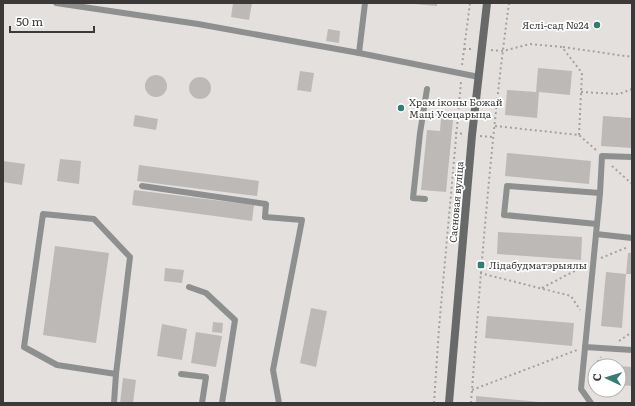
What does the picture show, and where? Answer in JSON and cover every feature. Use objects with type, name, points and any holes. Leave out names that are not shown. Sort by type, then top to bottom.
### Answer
[{"type":"street","name":"Сасновая вуліца","points":[[449,403],[472,135],[487,3]]},
{"type":"lane","points":[[56,3],[198,24],[479,77]]},
{"type":"lane","points":[[358,53],[365,3]]},
{"type":"lane","points":[[425,199],[413,198],[420,133],[427,89]]},
{"type":"lane","points":[[591,403],[581,389],[600,192],[602,156],[632,157]]},
{"type":"lane","points":[[142,186],[266,204],[265,217],[302,220],[273,370],[279,403]]},
{"type":"lane","points":[[597,224],[504,215],[508,186],[600,192]]},
{"type":"lane","points":[[114,403],[130,257],[94,219],[43,214],[24,348],[57,365],[116,374]]},
{"type":"lane","points":[[596,234],[632,238]]},
{"type":"lane","points":[[190,287],[206,293],[235,320],[222,403]]},
{"type":"lane","points":[[585,347],[632,350]]},
{"type":"lane","points":[[181,374],[206,377],[202,403]]},
{"type":"path","points":[[434,403],[440,313],[470,3]]},
{"type":"path","points":[[471,403],[480,273],[494,126],[509,3]]},
{"type":"path","points":[[503,51],[530,44],[632,57]]},
{"type":"path","points":[[562,47],[582,73],[579,135]]},
{"type":"path","points":[[581,92],[619,94],[632,89]]},
{"type":"path","points":[[494,126],[579,135],[632,184]]},
{"type":"path","points":[[480,273],[570,296],[587,320]]},
{"type":"path","points":[[472,390],[585,347]]},
{"type":"building","points":[[233,3],[252,3],[249,20],[231,17]]},
{"type":"building","points":[[437,3],[437,6],[414,4]]},
{"type":"building","points":[[328,29],[340,31],[339,43],[326,41]]},
{"type":"building","points":[[538,68],[572,71],[570,95],[539,92],[537,118],[505,115],[507,90],[536,92]]},
{"type":"building","points":[[300,71],[314,73],[311,92],[297,90]]},
{"type":"building","points":[[152,75],[160,75],[167,82],[167,90],[160,97],[152,97],[145,90],[145,82]]},
{"type":"building","points":[[196,77],[204,77],[211,84],[211,92],[204,99],[196,99],[189,92],[189,84]]},
{"type":"building","points":[[135,115],[158,119],[156,130],[133,126]]},
{"type":"building","points":[[603,116],[632,118],[632,148],[601,146]]},
{"type":"building","points":[[441,118],[453,120],[446,192],[421,190],[427,130],[440,131]]},
{"type":"building","points":[[507,153],[591,161],[589,184],[505,176]]},
{"type":"building","points":[[60,159],[81,161],[79,184],[57,181]]},
{"type":"building","points":[[3,161],[25,164],[22,185],[3,182]]},
{"type":"building","points":[[139,165],[259,181],[257,196],[137,181]]},
{"type":"building","points":[[134,190],[254,205],[252,221],[132,205]]},
{"type":"building","points":[[498,232],[582,237],[581,260],[497,254]]},
{"type":"building","points":[[55,246],[109,253],[96,343],[43,335]]},
{"type":"building","points":[[628,253],[632,253],[632,274],[626,274]]},
{"type":"building","points":[[165,268],[184,270],[182,283],[164,281]]},
{"type":"building","points":[[606,272],[626,274],[622,328],[601,326]]},
{"type":"building","points":[[311,308],[327,311],[316,367],[300,363]]},
{"type":"building","points":[[487,316],[574,323],[572,346],[485,338]]},
{"type":"building","points":[[213,322],[223,323],[222,333],[212,332]]},
{"type":"building","points":[[162,324],[187,329],[182,360],[157,356]]},
{"type":"building","points":[[196,332],[222,336],[216,367],[191,363]]},
{"type":"building","points":[[627,367],[632,367],[632,386],[627,386]]},
{"type":"building","points":[[123,378],[136,380],[133,403],[120,403]]},
{"type":"building","points":[[476,396],[539,402],[539,403],[476,403]]},
{"type":"place","name":"Яслі-сад №24","points":[[597,25]]},
{"type":"place","name":"Храм іконы Божай Маці Усецарыца","points":[[401,108]]},
{"type":"place","name":"Лідабудматэрыялы","points":[[481,265]]}]
